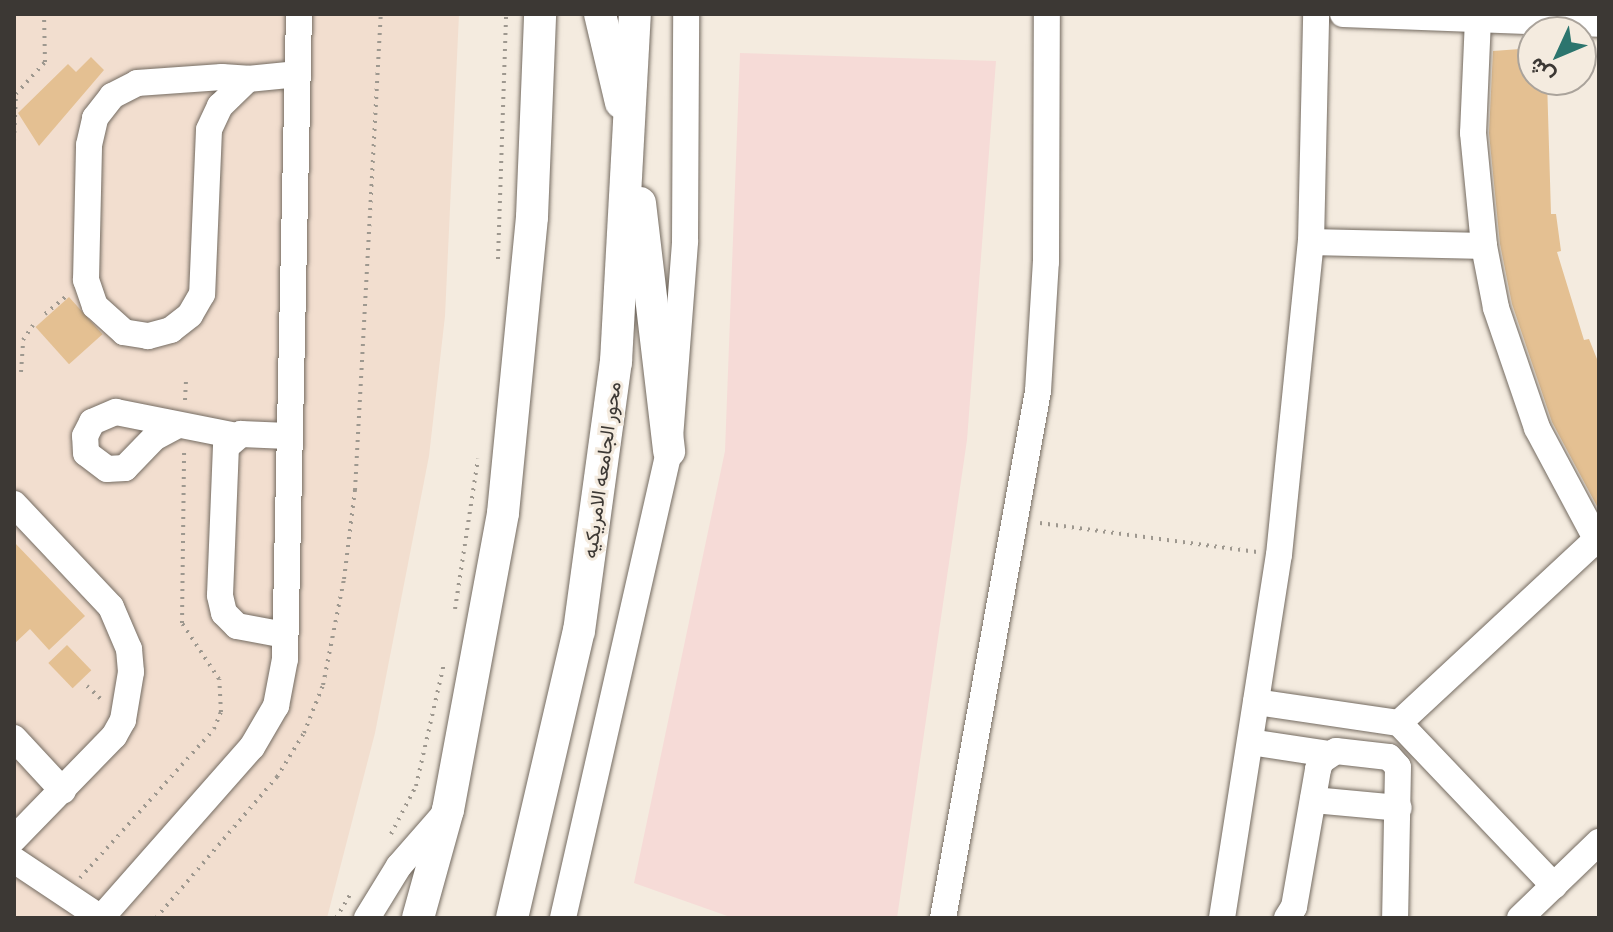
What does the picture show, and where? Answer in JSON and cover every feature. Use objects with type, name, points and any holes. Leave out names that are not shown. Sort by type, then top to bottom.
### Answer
[{"type":"main road","points":[[419,917],[448,810],[480,654],[521,361],[540,14]]},
{"type":"main road","points":[[600,14],[631,144],[669,451]]},
{"type":"main road","name":"محور الجامعه الامريكيه","points":[[512,918],[579,631],[616,362],[631,144],[635,14]]},
{"type":"street","points":[[14,860],[101,918],[261,735],[281,691],[285,635],[299,14]]},
{"type":"street","points":[[563,918],[669,451],[685,241],[686,14]]},
{"type":"street","points":[[943,918],[1038,391],[1045,276],[1047,14]]},
{"type":"street","points":[[1222,918],[1279,555],[1311,242],[1316,14]]},
{"type":"street","points":[[1343,14],[1599,24]]},
{"type":"street","points":[[1399,723],[1597,542],[1537,428],[1509,353],[1484,246],[1473,133],[1478,19]]},
{"type":"street","points":[[248,79],[220,106],[209,130],[204,282],[197,305],[182,324],[160,334],[136,335],[113,326],[95,306],[86,280],[89,145],[95,118],[112,96],[137,83],[298,74]]},
{"type":"street","points":[[1311,242],[1484,246]]},
{"type":"street","points":[[181,425],[237,436],[288,436]]},
{"type":"street","points":[[237,436],[224,453],[220,605],[237,626],[285,635]]},
{"type":"street","points":[[14,504],[111,607],[129,649],[131,672],[123,720],[98,756],[14,839]]},
{"type":"street","points":[[1256,702],[1399,723],[1554,886]]},
{"type":"street","points":[[14,738],[63,791]]},
{"type":"street","points":[[1250,742],[1328,754],[1389,757],[1400,774],[1395,918]]},
{"type":"street","points":[[1287,918],[1294,907],[1321,761],[1328,754]]},
{"type":"street","points":[[1313,800],[1399,808]]},
{"type":"street","points":[[367,918],[399,866],[448,810]]},
{"type":"street","points":[[1520,918],[1599,842]]},
{"type":"path","points":[[14,141],[15,93],[45,62],[44,14]]},
{"type":"path","points":[[156,918],[277,777],[304,733],[323,685],[344,579],[355,490],[381,14]]},
{"type":"path","points":[[497,272],[506,14]]},
{"type":"path","points":[[21,372],[23,340],[33,325]]},
{"type":"path","points":[[65,894],[214,729],[221,712],[219,679],[182,623],[181,425],[186,379]]},
{"type":"path","points":[[453,619],[479,449]]},
{"type":"path","points":[[1016,520],[1279,555]]},
{"type":"path","points":[[385,843],[416,786],[448,649]]},
{"type":"path","points":[[336,918],[358,884]]},
{"type":"shaded area","points":[[14,14],[459,14],[445,316],[429,456],[375,733],[327,918],[14,918]]},
{"type":"shaded area","points":[[740,53],[996,61],[967,440],[897,918],[733,918],[634,883],[725,451]]},
{"type":"building","points":[[1517,49],[1517,96],[1547,96],[1551,214],[1556,214],[1561,251],[1557,252],[1584,340],[1589,339],[1599,364],[1599,510],[1552,422],[1512,304],[1500,244],[1489,133],[1493,51]]},
{"type":"building","points":[[91,57],[104,70],[39,146],[18,113],[68,64],[76,72]]},
{"type":"building","points":[[69,297],[102,334],[69,364],[36,327]]},
{"type":"building","points":[[14,542],[85,616],[49,650],[30,629],[14,644]]},
{"type":"building","points":[[67,645],[91,670],[73,688],[48,663]]}]
